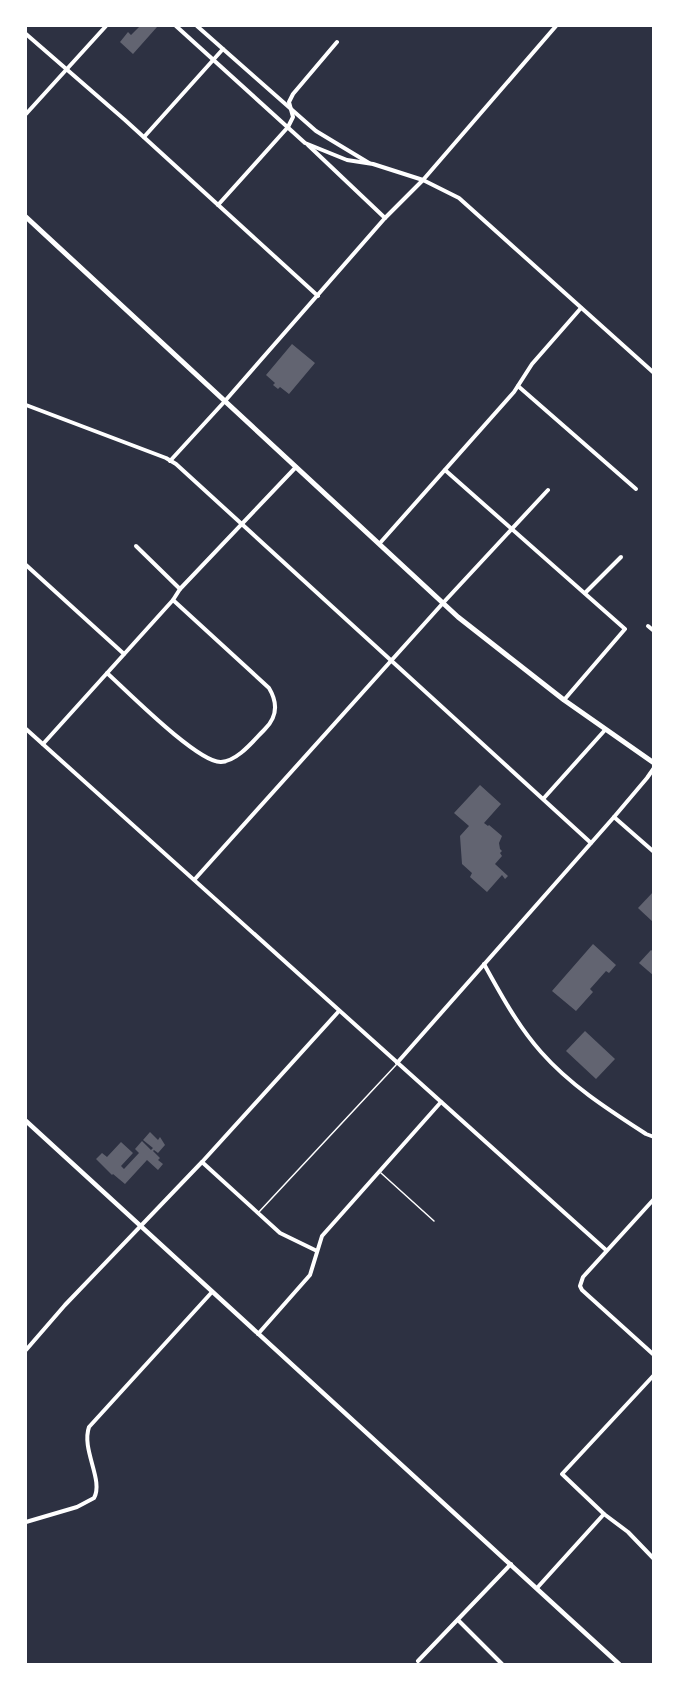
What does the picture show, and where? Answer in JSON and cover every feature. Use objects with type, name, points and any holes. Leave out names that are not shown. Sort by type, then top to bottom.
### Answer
[{"type":"main road","points":[[26,217],[443,603],[564,700],[654,766]]},
{"type":"street","points":[[26,114],[106,26]]},
{"type":"street","points":[[176,26],[386,219]]},
{"type":"street","points":[[197,26],[327,138],[373,164]]},
{"type":"street","points":[[170,461],[423,180],[556,26]]},
{"type":"street","points":[[26,34],[144,137],[318,296]]},
{"type":"street","points":[[218,205],[288,127],[293,117],[289,102],[293,93],[337,42]]},
{"type":"street","points":[[144,137],[223,49]]},
{"type":"street","points":[[305,143],[347,160],[373,164],[423,180],[459,198],[654,373]]},
{"type":"street","points":[[380,543],[518,386],[532,364],[581,308]]},
{"type":"street","points":[[518,386],[636,489]]},
{"type":"street","points":[[26,405],[176,464],[591,843]]},
{"type":"street","points":[[43,744],[180,589],[296,467]]},
{"type":"street","points":[[445,470],[625,629],[564,700]]},
{"type":"street","points":[[195,879],[443,603],[548,490]]},
{"type":"street","points":[[135,546],[180,589]]},
{"type":"street","points":[[585,593],[621,557]]},
{"type":"street","points":[[26,565],[124,654]]},
{"type":"street","points":[[107,673],[191,748],[207,759],[221,762],[233,758],[268,726],[275,714],[275,701],[269,688],[172,600]]},
{"type":"street","points":[[648,626],[654,631]]},
{"type":"street","points":[[26,729],[606,1250]]},
{"type":"street","points":[[544,798],[605,730]]},
{"type":"street","points":[[397,1063],[614,817],[654,766]]},
{"type":"street","points":[[614,817],[654,852]]},
{"type":"street","points":[[484,964],[503,1000],[543,1055],[591,1098],[654,1137]]},
{"type":"street","points":[[26,1350],[64,1305],[141,1228],[339,1011]]},
{"type":"street","points":[[258,1334],[310,1275],[322,1236],[441,1102]]},
{"type":"street","points":[[26,1120],[619,1665]]},
{"type":"street","points":[[202,1162],[280,1233],[317,1251]]},
{"type":"street","points":[[654,1199],[583,1277],[580,1286],[654,1355]]},
{"type":"street","points":[[26,1522],[77,1507],[94,1498],[97,1488],[87,1446],[89,1427],[212,1292]]},
{"type":"street","points":[[654,1375],[562,1473],[604,1514],[628,1532],[654,1559]]},
{"type":"street","points":[[537,1588],[604,1514]]},
{"type":"street","points":[[418,1661],[511,1564]]},
{"type":"street","points":[[458,1620],[502,1665]]},
{"type":"lane","points":[[257,1214],[397,1063]]},
{"type":"lane","points":[[378,1171],[434,1221]]},
{"type":"building","points":[[140,26],[157,27],[133,54],[120,42],[128,32],[131,35]]},
{"type":"building","points":[[292,344],[315,363],[289,394],[273,385],[275,383],[266,375]]},
{"type":"building","points":[[480,785],[501,804],[484,823],[502,836],[499,843],[502,856],[495,864],[508,876],[505,879],[502,875],[487,892],[470,877],[472,873],[462,864],[460,836],[469,826],[454,813]]},
{"type":"building","points":[[654,891],[654,923],[638,908]]},
{"type":"building","points":[[593,944],[616,965],[609,973],[606,971],[590,989],[593,992],[576,1011],[552,991]]},
{"type":"building","points":[[651,950],[654,952],[654,976],[639,963]]},
{"type":"building","points":[[585,1031],[615,1059],[596,1079],[566,1051]]},
{"type":"building","points":[[150,1132],[158,1140],[160,1137],[165,1145],[158,1153],[153,1151],[163,1164],[158,1170],[147,1160],[125,1184],[96,1159],[102,1153],[107,1157],[121,1142],[133,1153],[121,1166],[124,1169],[139,1153],[135,1149],[142,1141],[151,1150],[153,1148],[143,1140]]}]
